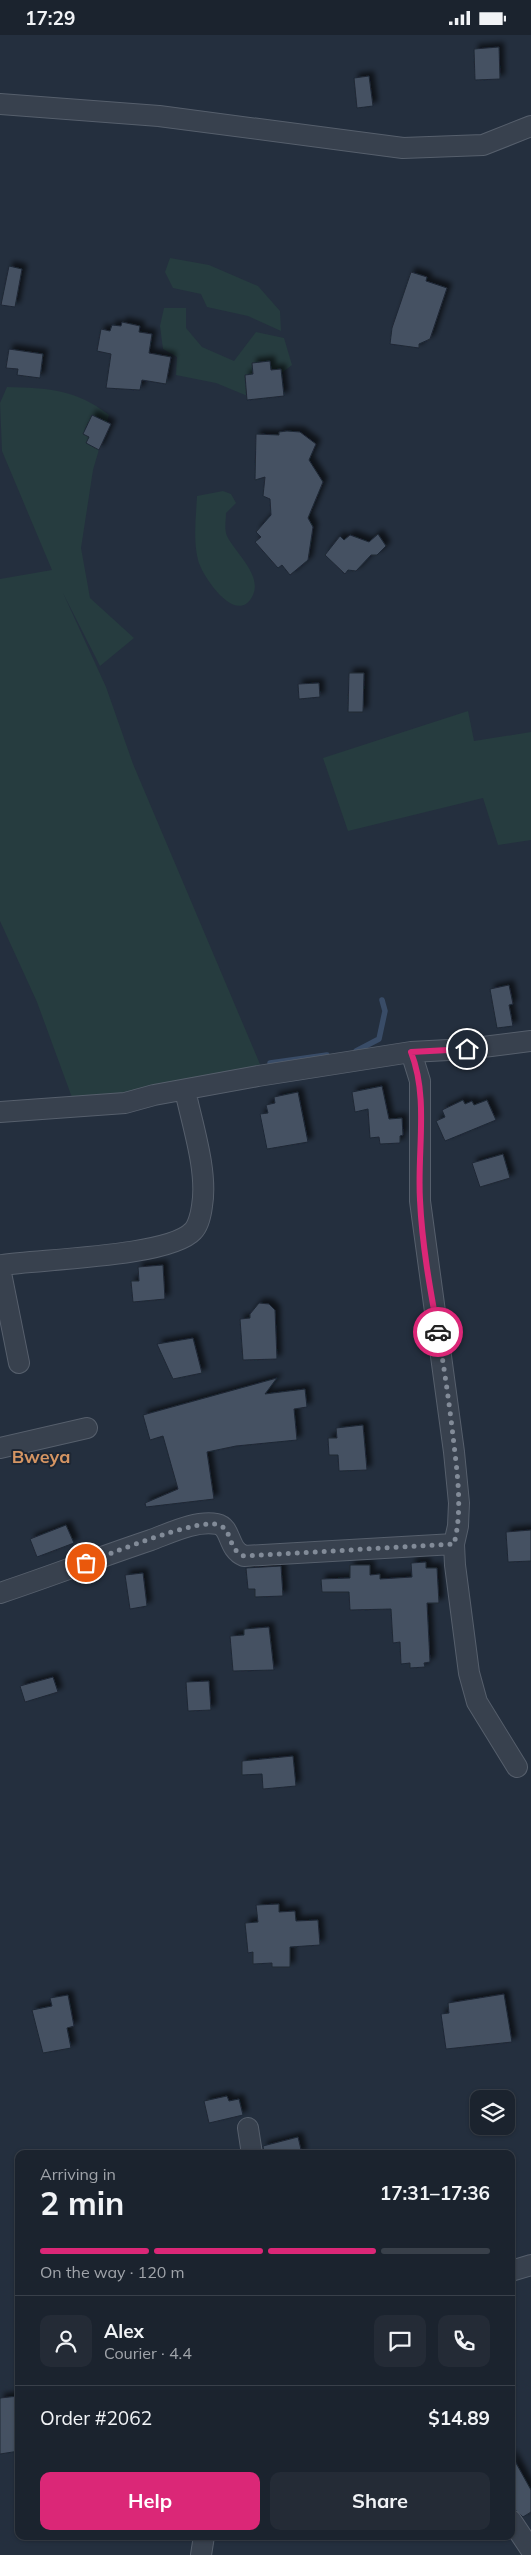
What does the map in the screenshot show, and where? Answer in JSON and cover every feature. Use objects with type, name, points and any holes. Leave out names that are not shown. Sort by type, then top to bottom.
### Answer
[{"type":"street","points":[[0,104],[159,115],[403,148],[483,145],[531,126]]},
{"type":"street","points":[[0,1112],[125,1103],[186,1089],[411,1052],[531,1041]]},
{"type":"street","points":[[411,1052],[420,1081],[420,1201],[424,1239],[447,1387],[456,1469],[458,1515],[454,1544],[462,1620],[474,1694],[516,1767]]},
{"type":"street","points":[[19,1363],[3,1289],[0,1268],[2,1265],[149,1249],[179,1240],[193,1231],[203,1205],[202,1173],[186,1089]]},
{"type":"street","points":[[0,1448],[87,1428]]},
{"type":"street","points":[[0,1593],[175,1532],[207,1523],[219,1524],[224,1527],[233,1549],[244,1556],[454,1544]]},
{"type":"street","points":[[248,2128],[251,2150]]},
{"type":"street","points":[[515,2270],[531,2265]]},
{"type":"street","points":[[515,2526],[531,2550]]},
{"type":"street","points":[[201,2555],[203,2540]]},
{"type":"green space","points":[[170,258],[209,265],[258,286],[280,311],[281,331],[248,316],[207,307],[201,294],[173,288],[165,272]]},
{"type":"green space","points":[[164,308],[186,308],[186,328],[202,347],[234,361],[256,332],[284,338],[292,365],[250,397],[216,383],[176,375],[177,357],[163,349],[160,326]]},
{"type":"green space","points":[[7,387],[49,389],[73,395],[97,406],[109,415],[93,470],[81,548],[90,598],[134,638],[100,666],[63,593],[106,687],[133,764],[262,1069],[74,1103],[37,1002],[0,921],[0,579],[52,570],[2,451],[0,403]]},
{"type":"green space","points":[[223,491],[231,494],[236,503],[226,513],[225,528],[227,536],[247,565],[254,581],[255,589],[252,597],[245,604],[237,606],[221,595],[206,577],[196,552],[197,496]]},
{"type":"green space","points":[[468,711],[474,741],[531,732],[531,840],[498,845],[483,798],[348,831],[323,758]]},
{"type":"building","points":[[499,47],[500,79],[475,80],[474,49]]},
{"type":"building","points":[[369,76],[373,106],[357,108],[354,78]]},
{"type":"building","points":[[9,266],[22,269],[15,307],[1,305]]},
{"type":"building","points":[[411,272],[427,277],[426,281],[447,288],[430,339],[419,344],[419,348],[390,344],[392,328]]},
{"type":"building","points":[[122,322],[140,326],[139,332],[152,334],[149,353],[171,357],[166,384],[142,380],[140,390],[106,388],[111,354],[97,351],[101,329],[110,331],[112,325],[121,326]]},
{"type":"building","points":[[9,349],[43,354],[40,378],[17,375],[18,369],[6,368]]},
{"type":"building","points":[[270,361],[271,370],[281,369],[284,396],[247,400],[245,375],[253,374],[252,363]]},
{"type":"building","points":[[92,415],[111,424],[99,450],[86,443],[89,437],[83,434]]},
{"type":"building","points":[[279,432],[300,432],[316,444],[309,460],[323,482],[308,518],[313,527],[308,560],[290,575],[282,565],[278,568],[255,542],[261,537],[256,532],[271,515],[270,499],[263,496],[265,477],[255,480],[256,434],[279,435]]},
{"type":"building","points":[[378,534],[386,546],[377,555],[371,555],[356,571],[348,570],[345,574],[325,555],[340,536],[344,540],[350,535],[369,542]]},
{"type":"building","points":[[349,673],[364,673],[363,712],[348,712]]},
{"type":"building","points":[[319,683],[320,697],[299,699],[298,684]]},
{"type":"building","points":[[509,985],[513,1004],[509,1005],[513,1026],[497,1028],[490,989]]},
{"type":"building","points":[[382,1086],[389,1119],[402,1118],[403,1135],[400,1136],[400,1143],[380,1144],[379,1137],[370,1138],[368,1109],[355,1112],[352,1092]]},
{"type":"building","points":[[298,1092],[308,1142],[267,1149],[260,1114],[268,1113],[266,1105],[275,1103],[274,1097]]},
{"type":"building","points":[[463,1100],[465,1104],[472,1101],[474,1105],[487,1100],[496,1120],[445,1141],[436,1121],[445,1117],[442,1110]]},
{"type":"building","points":[[503,1154],[510,1178],[480,1187],[472,1163]]},
{"type":"building","points":[[163,1265],[165,1299],[133,1302],[131,1281],[139,1281],[138,1267]]},
{"type":"building","points":[[259,1303],[269,1304],[275,1310],[277,1359],[243,1360],[240,1319],[250,1318],[250,1314]]},
{"type":"building","points":[[193,1338],[202,1373],[173,1379],[157,1344]]},
{"type":"building","points":[[277,1378],[265,1394],[305,1389],[307,1407],[294,1409],[297,1440],[236,1446],[207,1452],[214,1499],[146,1507],[145,1503],[178,1489],[163,1436],[150,1440],[143,1415]]},
{"type":"building","points":[[363,1425],[367,1470],[339,1471],[338,1455],[329,1455],[328,1438],[337,1438],[336,1428]]},
{"type":"building","points":[[66,1525],[74,1543],[37,1557],[30,1539]]},
{"type":"building","points":[[531,1530],[531,1561],[508,1562],[506,1532]]},
{"type":"building","points":[[426,1562],[426,1568],[437,1568],[439,1603],[427,1603],[430,1662],[424,1663],[425,1667],[410,1668],[410,1663],[401,1664],[400,1642],[393,1643],[391,1609],[350,1610],[349,1592],[322,1592],[321,1579],[350,1578],[350,1565],[370,1565],[370,1575],[380,1574],[380,1579],[412,1577],[411,1563]]},
{"type":"building","points":[[281,1566],[283,1596],[255,1597],[255,1589],[248,1589],[246,1568]]},
{"type":"building","points":[[143,1573],[147,1606],[130,1609],[125,1575]]},
{"type":"building","points":[[269,1627],[274,1670],[233,1671],[230,1636],[244,1635],[244,1629]]},
{"type":"building","points":[[53,1677],[58,1692],[25,1702],[20,1686]]},
{"type":"building","points":[[209,1681],[211,1710],[188,1711],[186,1682]]},
{"type":"building","points":[[293,1756],[296,1786],[263,1789],[262,1774],[242,1775],[242,1761]]},
{"type":"building","points":[[279,1904],[279,1912],[295,1911],[296,1921],[318,1920],[320,1945],[290,1947],[290,1967],[272,1967],[272,1963],[253,1964],[253,1952],[248,1953],[245,1923],[258,1922],[256,1905]]},
{"type":"building","points":[[504,1994],[512,2042],[446,2049],[441,2014],[449,2013],[448,2003]]},
{"type":"building","points":[[68,1995],[74,2026],[67,2028],[71,2048],[43,2053],[32,2010],[52,2006],[50,1998]]},
{"type":"building","points":[[227,2096],[229,2101],[239,2099],[243,2115],[209,2123],[204,2101]]},
{"type":"building","points":[[298,2137],[301,2150],[264,2150],[263,2146]]},
{"type":"building","points":[[15,2396],[15,2452],[0,2454],[0,2398]]},
{"type":"building","points":[[515,2461],[531,2490],[531,2512],[523,2517],[515,2509]]},
{"type":"waterway","points":[[356,1051],[379,1039],[385,1011],[382,1000]]},
{"type":"waterway","points":[[270,1063],[327,1055]]},
{"type":"way so far","points":[[86,1563],[207,1523],[219,1524],[224,1527],[233,1549],[244,1556],[454,1544],[458,1526],[459,1503],[447,1387],[438,1332]]},
{"type":"district","name":"Bweya","points":[[41,1457]]},
{"type":"route","points":[[438,1332],[426,1259],[420,1201],[420,1081],[419,1072],[411,1052],[467,1049]]}]
